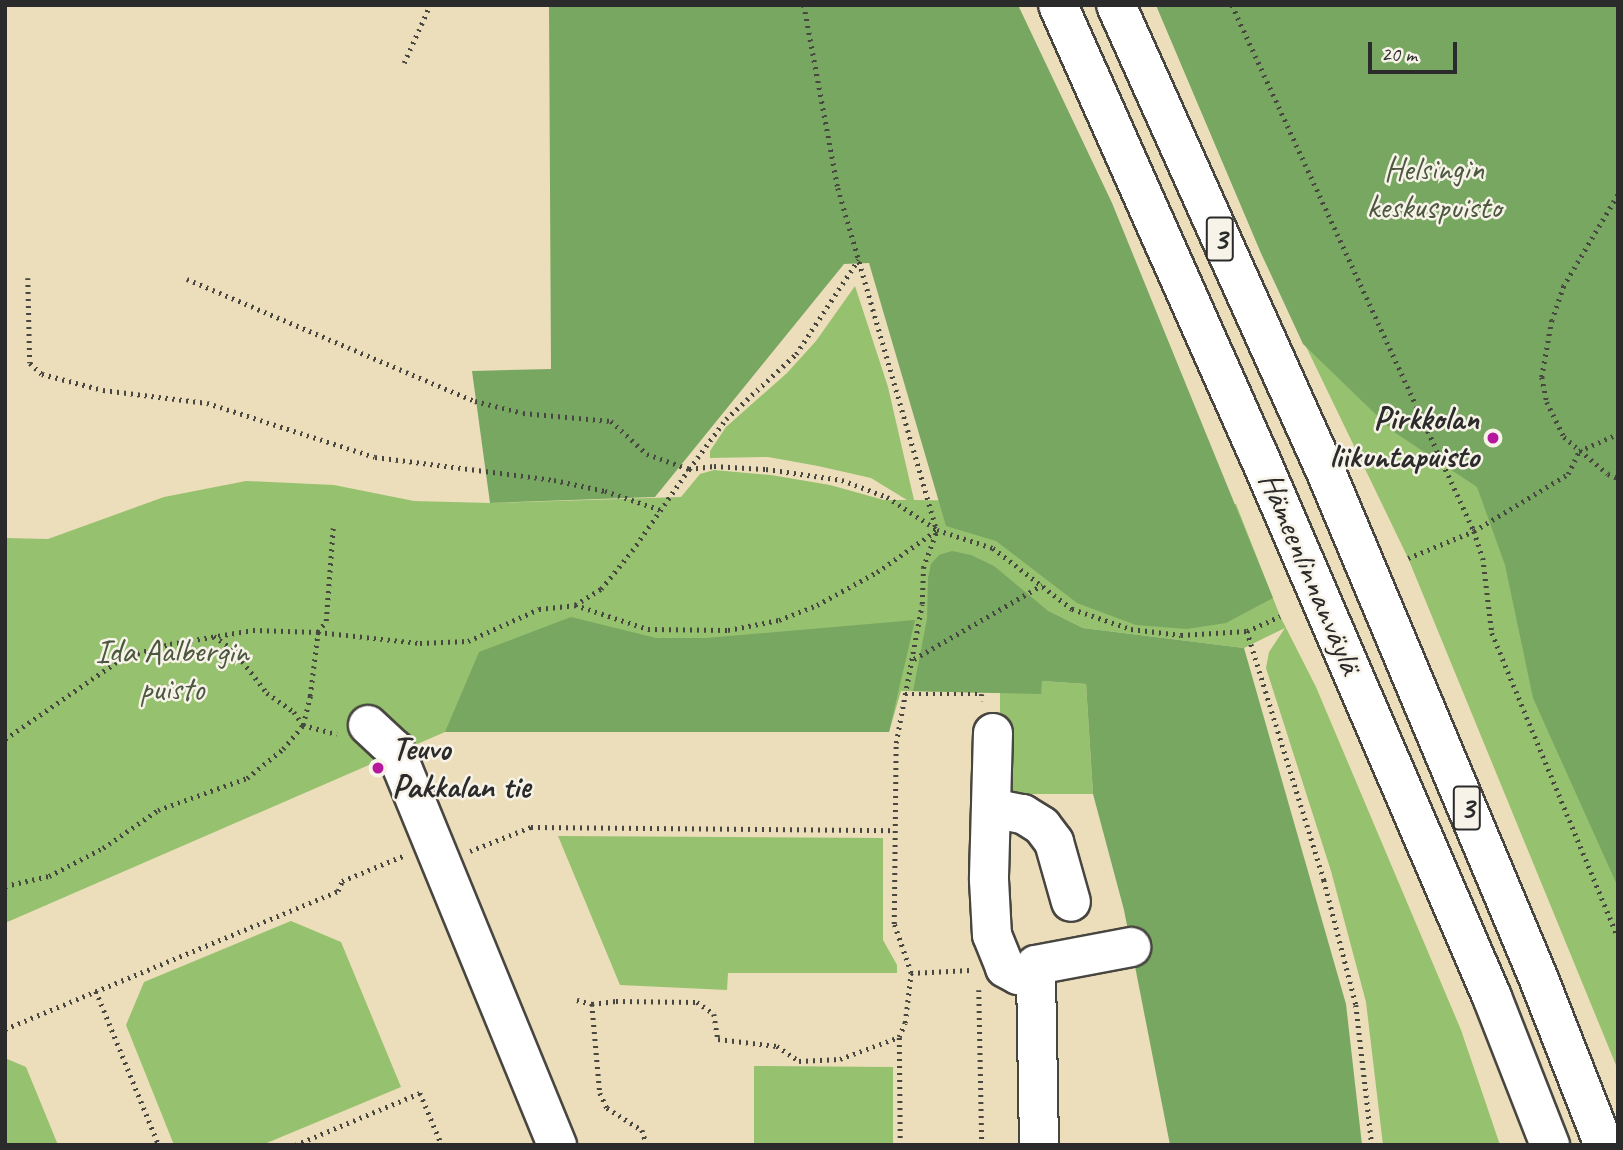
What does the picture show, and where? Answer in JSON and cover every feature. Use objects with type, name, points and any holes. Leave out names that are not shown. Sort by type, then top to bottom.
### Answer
[{"type":"main road","name":"Hämeenlinnanväylä","points":[[1058,5],[1308,569],[1493,997],[1550,1145]]},
{"type":"main road","name":"Hämeenlinnanväylä","points":[[1116,5],[1326,472],[1538,977],[1604,1145]]},
{"type":"main road","points":[[351,730],[395,750],[426,857],[557,1145]]},
{"type":"main road","points":[[993,733],[992,935],[1006,972],[1039,1145]]},
{"type":"main road","points":[[991,808],[1023,814],[1042,826],[1054,842],[1071,902]]},
{"type":"main road","points":[[1006,972],[1131,947]]},
{"type":"path","points":[[404,63],[430,5]]},
{"type":"path","points":[[804,5],[838,188],[937,530],[923,568],[922,604],[914,659],[896,743],[894,924],[911,973],[905,1023],[899,1037],[900,1145]]},
{"type":"path","points":[[1232,5],[1474,531],[1483,558],[1492,633],[1618,937]]},
{"type":"path","points":[[1618,195],[1564,286],[1552,320],[1542,377],[1547,402],[1564,437],[1608,474],[1618,478]]},
{"type":"path","points":[[575,605],[601,589],[726,419],[796,354],[858,260]]},
{"type":"path","points":[[28,278],[30,363],[42,374],[103,390],[207,403],[375,457],[554,481],[605,491],[661,510]]},
{"type":"path","points":[[187,279],[475,401],[523,414],[611,421],[647,454],[689,469],[714,466],[766,469],[842,481],[887,497],[937,530],[993,548],[1072,608],[1131,629],[1181,635],[1247,631],[1280,616]]},
{"type":"path","points":[[1408,558],[1474,531],[1568,474],[1579,451],[1618,434]]},
{"type":"path","points":[[5,886],[49,876],[103,848],[158,810],[247,778],[283,749],[303,724],[310,696],[317,632],[326,621],[333,528]]},
{"type":"path","points":[[5,739],[124,657],[214,635],[253,630],[317,632],[420,643],[468,641],[539,609],[575,605],[648,629],[728,630],[779,620],[817,605],[877,572],[937,530]]},
{"type":"path","points":[[914,659],[1042,585]]},
{"type":"path","points":[[1247,631],[1324,880],[1353,992],[1372,1145]]},
{"type":"path","points":[[214,635],[234,650],[267,694],[294,712],[303,724],[351,730]]},
{"type":"path","points":[[5,1029],[338,891],[342,881],[531,827],[895,830]]},
{"type":"path","points":[[911,973],[1006,972],[982,1145]]},
{"type":"path","points":[[96,991],[159,1145]]},
{"type":"path","points":[[577,1000],[593,1004],[616,1001],[697,1002],[714,1014],[718,1039],[776,1046],[799,1061],[840,1059],[899,1037]]},
{"type":"path","points":[[593,1004],[600,1093],[607,1108],[642,1130],[647,1145]]},
{"type":"path","points":[[295,1145],[420,1093],[442,1145]]},
{"type":"green space","points":[[549,5],[1018,5],[1112,203],[1273,598],[1226,623],[1187,629],[1136,625],[1077,603],[996,541],[946,526],[869,263],[844,264],[655,497],[490,503],[472,371],[551,369]]},
{"type":"green space","name":"Pirkkolan liikuntapuisto","points":[[1156,5],[1618,5],[1618,1070],[1408,558],[1261,253]]},
{"type":"green space","name":"Pirkkolan liikuntapuisto","points":[[1156,5],[1618,5],[1618,887],[1533,698],[1505,565],[1477,487],[1394,432],[1303,344],[1261,253]]},
{"type":"green space","name":"Ida Aalbergin puisto","points":[[855,286],[888,387],[914,500],[1236,504],[1280,616],[1316,687],[1461,1030],[1500,1145],[1383,1145],[1366,1002],[1331,871],[1266,668],[1269,652],[1285,628],[1244,648],[1083,628],[1047,610],[1043,681],[1086,684],[1093,794],[1000,794],[1000,693],[901,691],[889,732],[445,732],[5,923],[5,538],[48,539],[164,497],[246,481],[334,485],[414,501],[490,503],[681,497],[700,474],[714,470],[771,475],[830,485],[884,500],[907,500],[871,478],[818,466],[768,457],[710,458],[710,451],[726,427],[787,373],[816,341]]},
{"type":"green space","points":[[952,551],[971,555],[994,566],[1047,610],[1083,628],[1244,648],[1346,1004],[1362,1145],[1170,1145],[1124,910],[1093,794],[1086,684],[1042,681],[1041,694],[913,691],[927,619],[931,564],[939,555]]},
{"type":"green space","points":[[571,617],[656,638],[706,638],[915,620],[889,732],[445,732],[479,652]]},
{"type":"green space","points":[[558,836],[883,838],[883,940],[897,965],[897,973],[728,973],[727,990],[620,985]]},
{"type":"green space","points":[[291,921],[341,942],[401,1087],[262,1145],[174,1145],[126,1025],[144,982]]},
{"type":"green space","points":[[5,1058],[26,1067],[58,1145],[5,1145]]},
{"type":"green space","points":[[754,1066],[893,1067],[893,1145],[754,1145]]},
{"type":"place","name":"Pirkkolan liikuntapuisto","points":[[1493,438]]},
{"type":"place","name":"Teuvo Pakkalan tie","points":[[378,768]]},
{"type":"park label","name":"Helsingin keskuspuisto","points":[[1434,189]]}]
